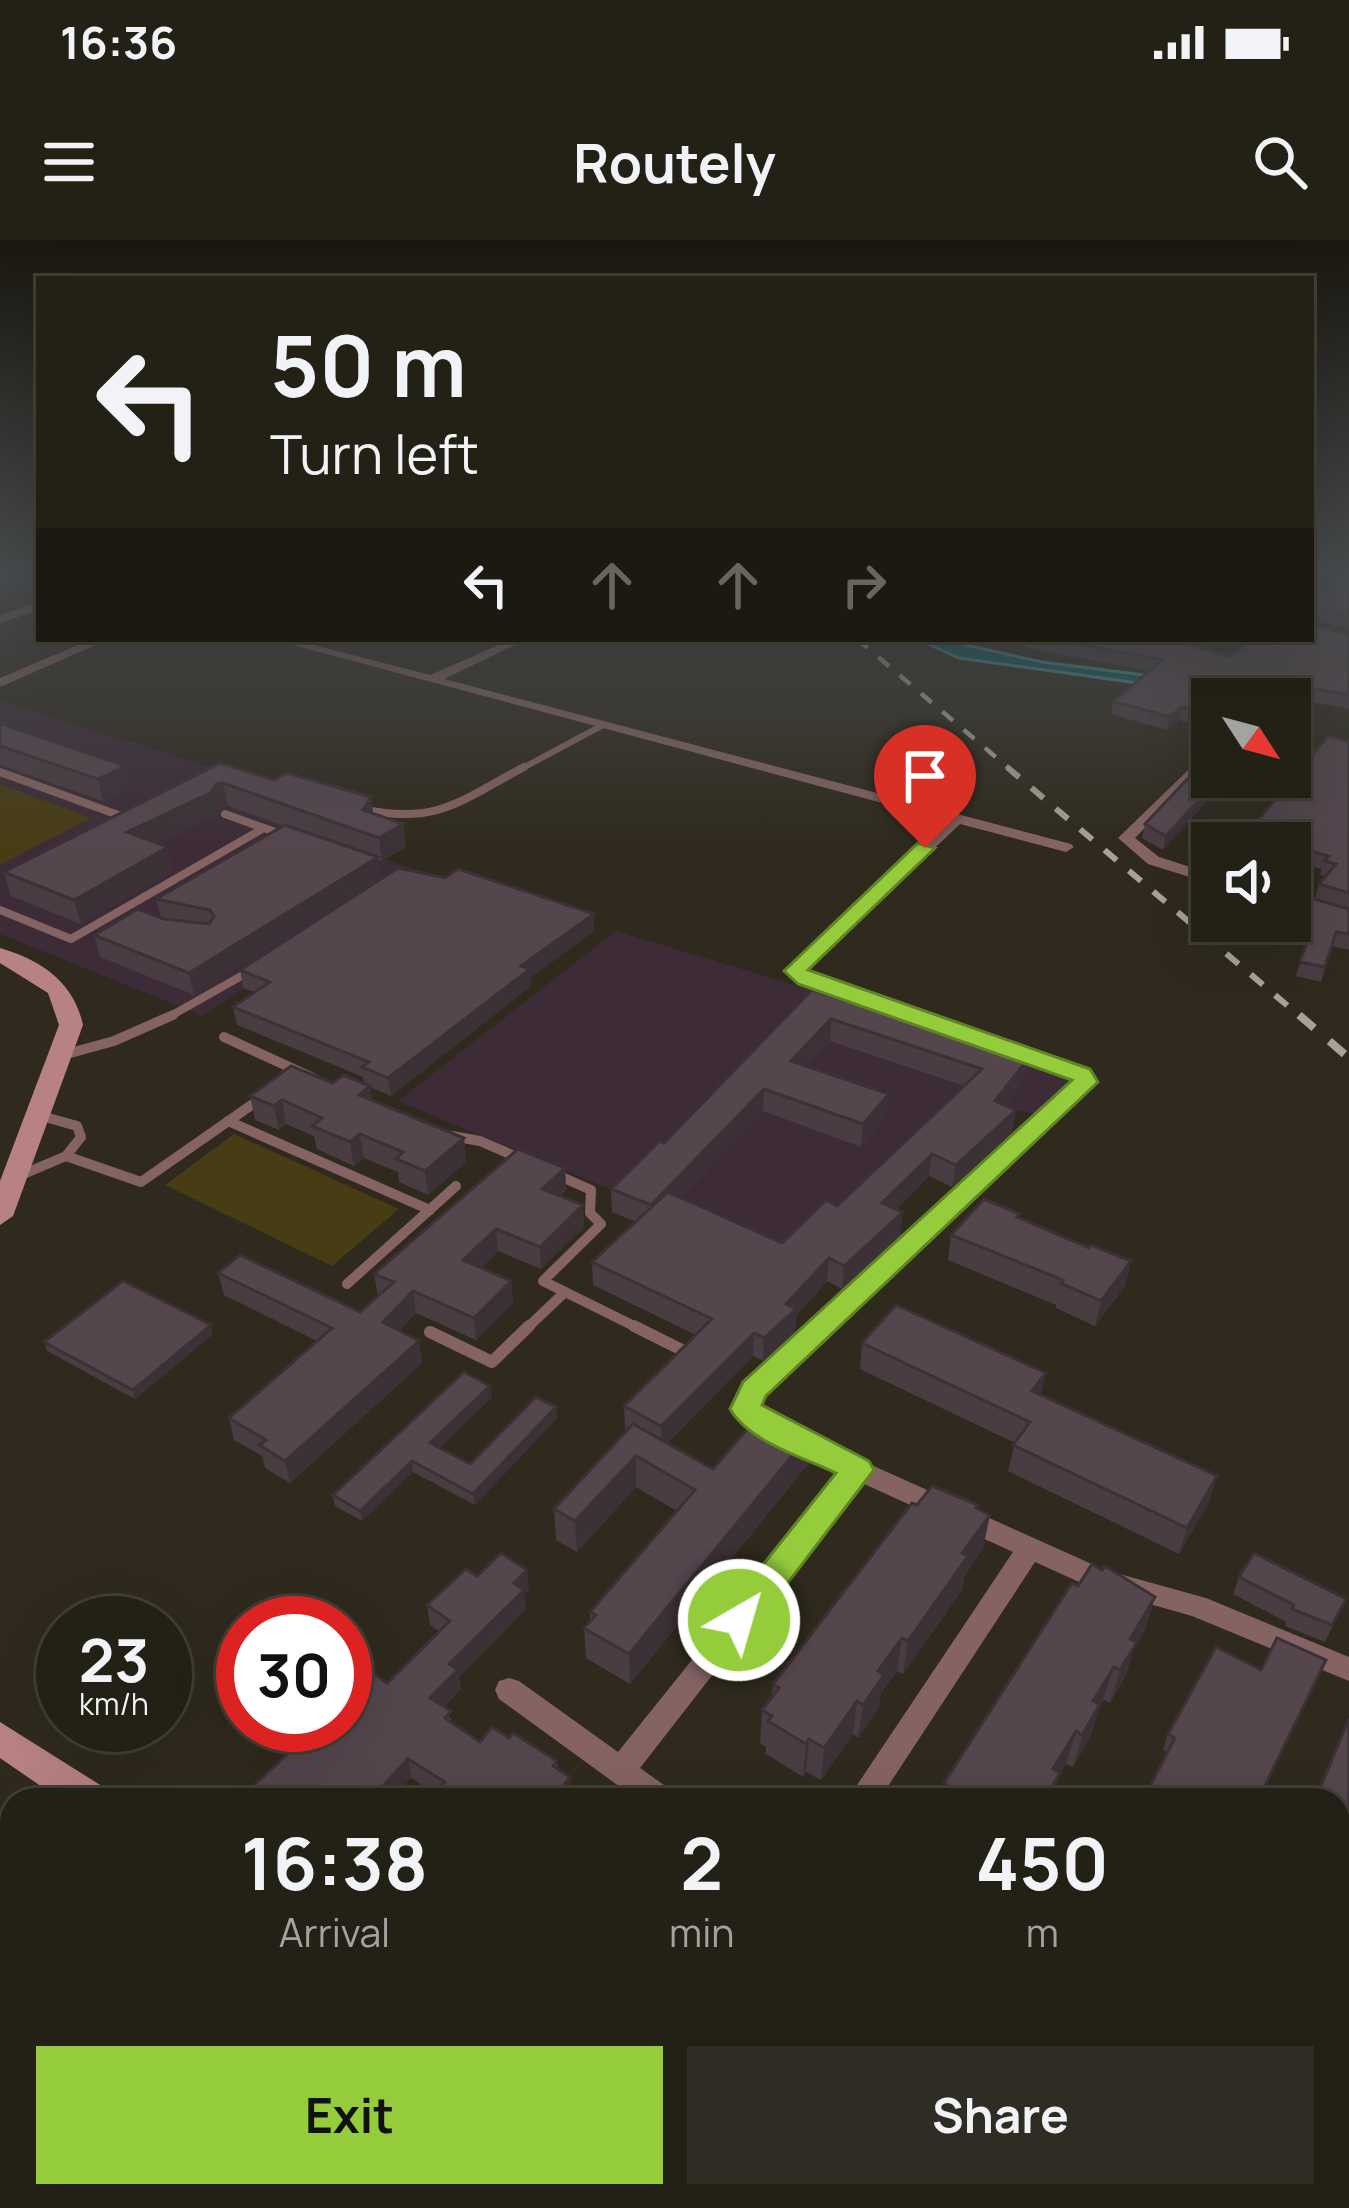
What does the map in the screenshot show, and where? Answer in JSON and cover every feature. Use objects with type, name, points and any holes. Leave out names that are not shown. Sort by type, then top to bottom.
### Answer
[{"type":"street","points":[[0,683],[48,663]]},
{"type":"street","points":[[371,663],[1066,847]]},
{"type":"street","points":[[434,679],[469,663]]},
{"type":"street","points":[[1191,772],[1126,838],[1136,850],[1160,863],[1191,873]]},
{"type":"street","points":[[958,817],[795,971],[806,979],[1081,1074],[1085,1082],[753,1390],[746,1409],[766,1425],[858,1470],[1100,1579],[1266,1632],[1349,1670]]},
{"type":"street","points":[[0,955],[60,988],[70,1006],[71,1025],[0,1216]]},
{"type":"street","points":[[620,1771],[858,1470]]},
{"type":"street","points":[[870,1788],[1030,1548]]},
{"type":"street","points":[[508,1690],[644,1788]]},
{"type":"street","points":[[0,1738],[74,1788]]},
{"type":"lane","points":[[358,808],[404,818],[436,814],[603,725]]},
{"type":"lane","points":[[0,772],[122,816],[101,826]]},
{"type":"lane","points":[[226,814],[307,843]]},
{"type":"lane","points":[[0,910],[70,939],[264,828]]},
{"type":"lane","points":[[118,913],[136,919]]},
{"type":"lane","points":[[60,1055],[102,1046],[162,1022],[258,966]]},
{"type":"lane","points":[[224,1037],[306,1066],[332,1086]]},
{"type":"lane","points":[[283,1083],[306,1066]]},
{"type":"lane","points":[[66,1156],[90,1160],[141,1182],[265,1095]]},
{"type":"lane","points":[[14,1178],[66,1156],[81,1137],[77,1126],[38,1115]]},
{"type":"lane","points":[[228,1121],[430,1210]]},
{"type":"lane","points":[[436,1130],[480,1141],[591,1190],[590,1213],[601,1224],[543,1281],[684,1352]]},
{"type":"lane","points":[[347,1284],[456,1186]]},
{"type":"lane","points":[[430,1332],[492,1362],[565,1292]]},
{"type":"shaded area","points":[[0,700],[322,803],[285,826],[420,871],[203,1016],[0,934]]},
{"type":"shaded area","points":[[0,784],[91,818],[0,865]]},
{"type":"shaded area","points":[[616,931],[1072,1078],[1036,1115],[964,1095],[833,1221],[773,1257],[398,1101]]},
{"type":"shaded area","points":[[234,1134],[399,1209],[332,1266],[165,1185]]},
{"type":"water","points":[[994,663],[1049,663],[1191,681],[1191,690]]},
{"type":"building","points":[[1160,663],[1349,663],[1349,695],[1311,688],[1311,678],[1191,678],[1191,709],[1182,707],[1170,717],[1113,701]]},
{"type":"building","points":[[2,724],[125,766],[98,779],[0,746]]},
{"type":"building","points":[[1328,736],[1349,741],[1349,893],[1319,884],[1336,864],[1324,861],[1329,856],[1311,851],[1311,822],[1256,822],[1276,798],[1311,798],[1311,756]]},
{"type":"building","points":[[220,763],[274,780],[287,773],[371,797],[363,810],[403,824],[379,838],[223,783],[127,832],[168,847],[74,900],[4,872]]},
{"type":"building","points":[[1191,775],[1191,798],[1201,798],[1166,836],[1145,824]]},
{"type":"building","points":[[285,825],[378,857],[189,973],[94,935],[138,909],[164,919],[209,924],[214,917],[210,910],[156,899]]},
{"type":"building","points":[[398,868],[445,878],[458,869],[594,914],[521,966],[530,969],[388,1078],[362,1067],[369,1062],[233,1007],[270,982],[240,970]]},
{"type":"building","points":[[1311,898],[1349,909],[1349,934],[1336,932],[1325,967],[1300,962],[1307,942],[1311,942]]},
{"type":"building","points":[[812,990],[1027,1060],[995,1101],[1016,1110],[956,1165],[932,1154],[882,1203],[903,1212],[844,1266],[829,1258],[786,1304],[796,1309],[764,1338],[754,1333],[661,1426],[624,1406],[712,1319],[592,1262],[668,1192],[782,1243],[826,1200],[837,1206],[982,1069],[831,1019],[791,1061],[889,1094],[863,1124],[764,1089],[651,1205],[611,1189],[660,1141],[664,1143]]},
{"type":"building","points":[[291,1066],[333,1083],[343,1075],[370,1086],[359,1095],[464,1138],[425,1171],[396,1159],[403,1152],[360,1134],[350,1142],[312,1126],[322,1118],[282,1100],[274,1106],[250,1096]]},
{"type":"building","points":[[518,1149],[565,1168],[542,1189],[583,1205],[540,1247],[496,1229],[463,1260],[511,1281],[474,1318],[413,1291],[383,1322],[419,1341],[285,1461],[259,1445],[266,1440],[229,1418],[332,1328],[218,1273],[240,1255],[360,1312],[394,1282],[374,1274]]},
{"type":"building","points":[[984,1199],[1089,1248],[1131,1261],[1101,1301],[1061,1283],[1063,1280],[951,1235]]},
{"type":"building","points":[[123,1281],[211,1325],[133,1390],[44,1342]]},
{"type":"building","points":[[896,1305],[1046,1373],[1032,1391],[1217,1476],[1187,1528],[1013,1445],[1030,1422],[862,1343]]},
{"type":"building","points":[[464,1372],[490,1386],[430,1443],[470,1464],[536,1397],[556,1407],[473,1494],[412,1461],[360,1511],[333,1495]]},
{"type":"building","points":[[769,1413],[811,1433],[629,1654],[584,1628],[596,1615],[590,1612],[695,1490],[636,1456],[575,1521],[554,1509],[633,1424],[713,1469],[755,1420],[761,1423]]},
{"type":"building","points":[[932,1486],[990,1515],[962,1553],[968,1556],[908,1641],[902,1638],[878,1671],[884,1675],[863,1705],[857,1701],[824,1748],[809,1739],[806,1744],[768,1721],[772,1716],[762,1710],[779,1688],[773,1684],[912,1503],[917,1505]]},
{"type":"building","points":[[501,1553],[527,1570],[514,1583],[524,1590],[449,1664],[458,1670],[430,1698],[451,1711],[445,1718],[480,1742],[492,1727],[509,1738],[513,1733],[557,1761],[553,1766],[570,1777],[561,1788],[440,1788],[445,1782],[408,1759],[381,1788],[251,1788],[289,1752],[372,1752],[372,1673],[387,1683],[450,1621],[427,1605],[466,1569],[477,1576]]},
{"type":"building","points":[[1254,1553],[1346,1599],[1332,1625],[1292,1609],[1294,1605],[1239,1577]]},
{"type":"building","points":[[1092,1564],[1102,1570],[1105,1566],[1155,1597],[1130,1639],[1137,1642],[1093,1701],[1100,1704],[1082,1735],[1076,1731],[1053,1769],[1060,1773],[1051,1788],[950,1788],[944,1783],[1072,1583],[1078,1586]]},
{"type":"building","points":[[1277,1638],[1326,1660],[1264,1788],[1149,1788],[1175,1738],[1168,1734],[1216,1647],[1261,1670]]},
{"type":"building","points":[[1349,1719],[1349,1788],[1320,1788]]},
{"type":"railway","points":[[885,663],[1011,770]]},
{"type":"railway","points":[[1007,767],[1302,1018]]},
{"type":"railway","points":[[1299,1015],[1349,1058]]},
{"type":"route","points":[[739,1620],[858,1470],[766,1425],[746,1409],[753,1390],[1085,1082],[1081,1074],[806,979],[795,971],[925,848]]}]
